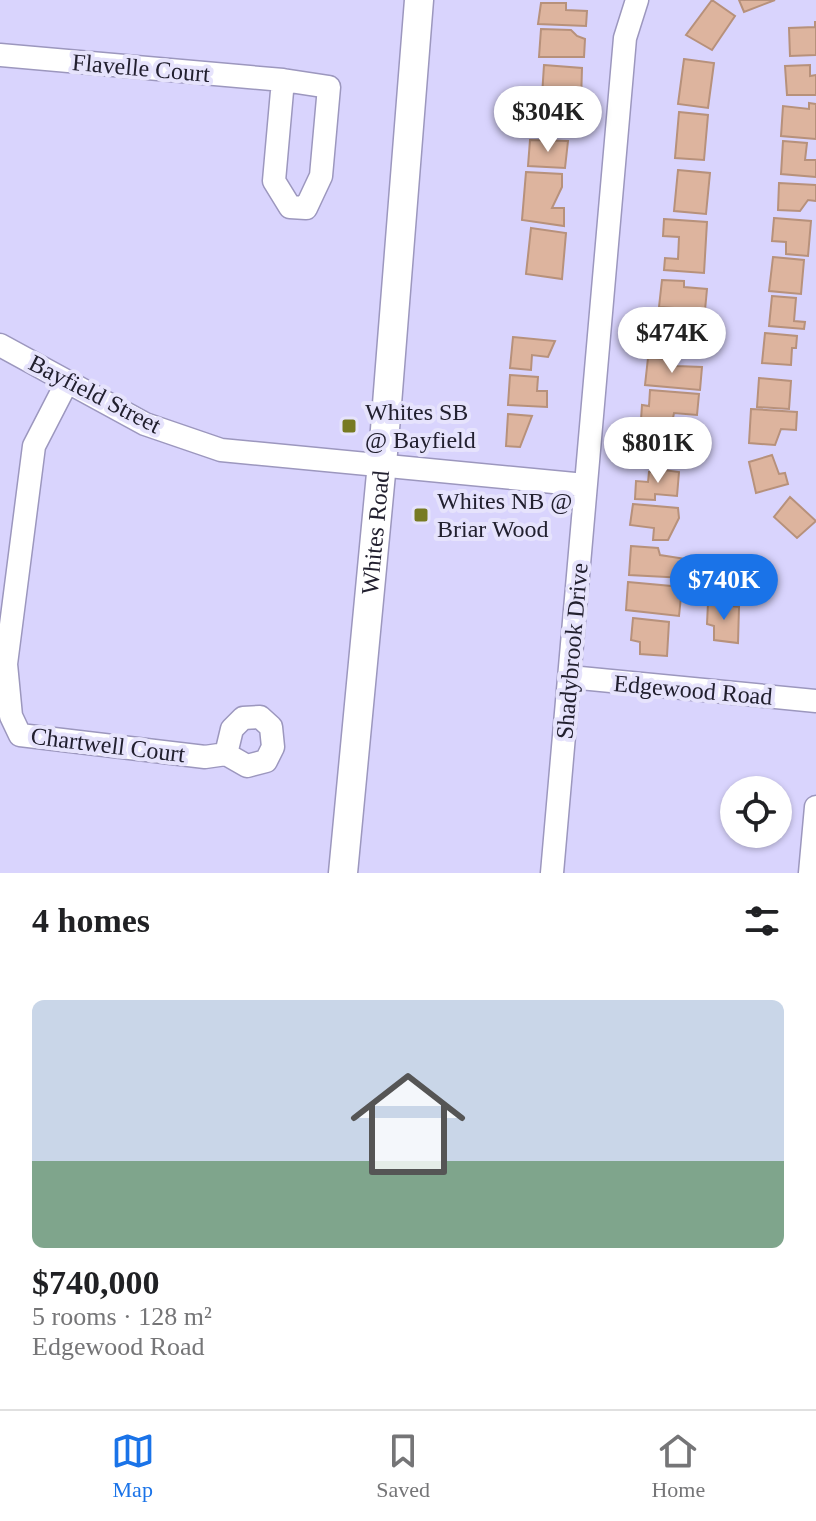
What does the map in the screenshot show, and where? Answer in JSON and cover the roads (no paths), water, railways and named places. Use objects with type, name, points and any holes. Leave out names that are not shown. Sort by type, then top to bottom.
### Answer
[{"type":"main road","name":"Whites Road","points":[[343,873],[381,466],[419,0]]},
{"type":"street","name":"Shadybrook Drive","points":[[552,873],[625,38],[637,0]]},
{"type":"street","name":"Flavelle Court","points":[[0,55],[283,80],[329,87],[321,176],[306,208],[290,207],[274,181],[283,80]]},
{"type":"street","name":"Bayfield Street","points":[[0,345],[145,424],[221,450],[585,485]]},
{"type":"street","name":"Chartwell Court","points":[[67,382],[34,446],[6,664],[11,716],[20,735],[205,757],[226,754]]},
{"type":"street","name":"Edgewood Road","points":[[570,677],[816,701]]},
{"type":"street","points":[[810,873],[816,807]]},
{"type":"place","name":"Whites SB @ Bayfield","points":[[349,426]]},
{"type":"place","name":"Whites NB @ Briar Wood","points":[[421,515]]}]
